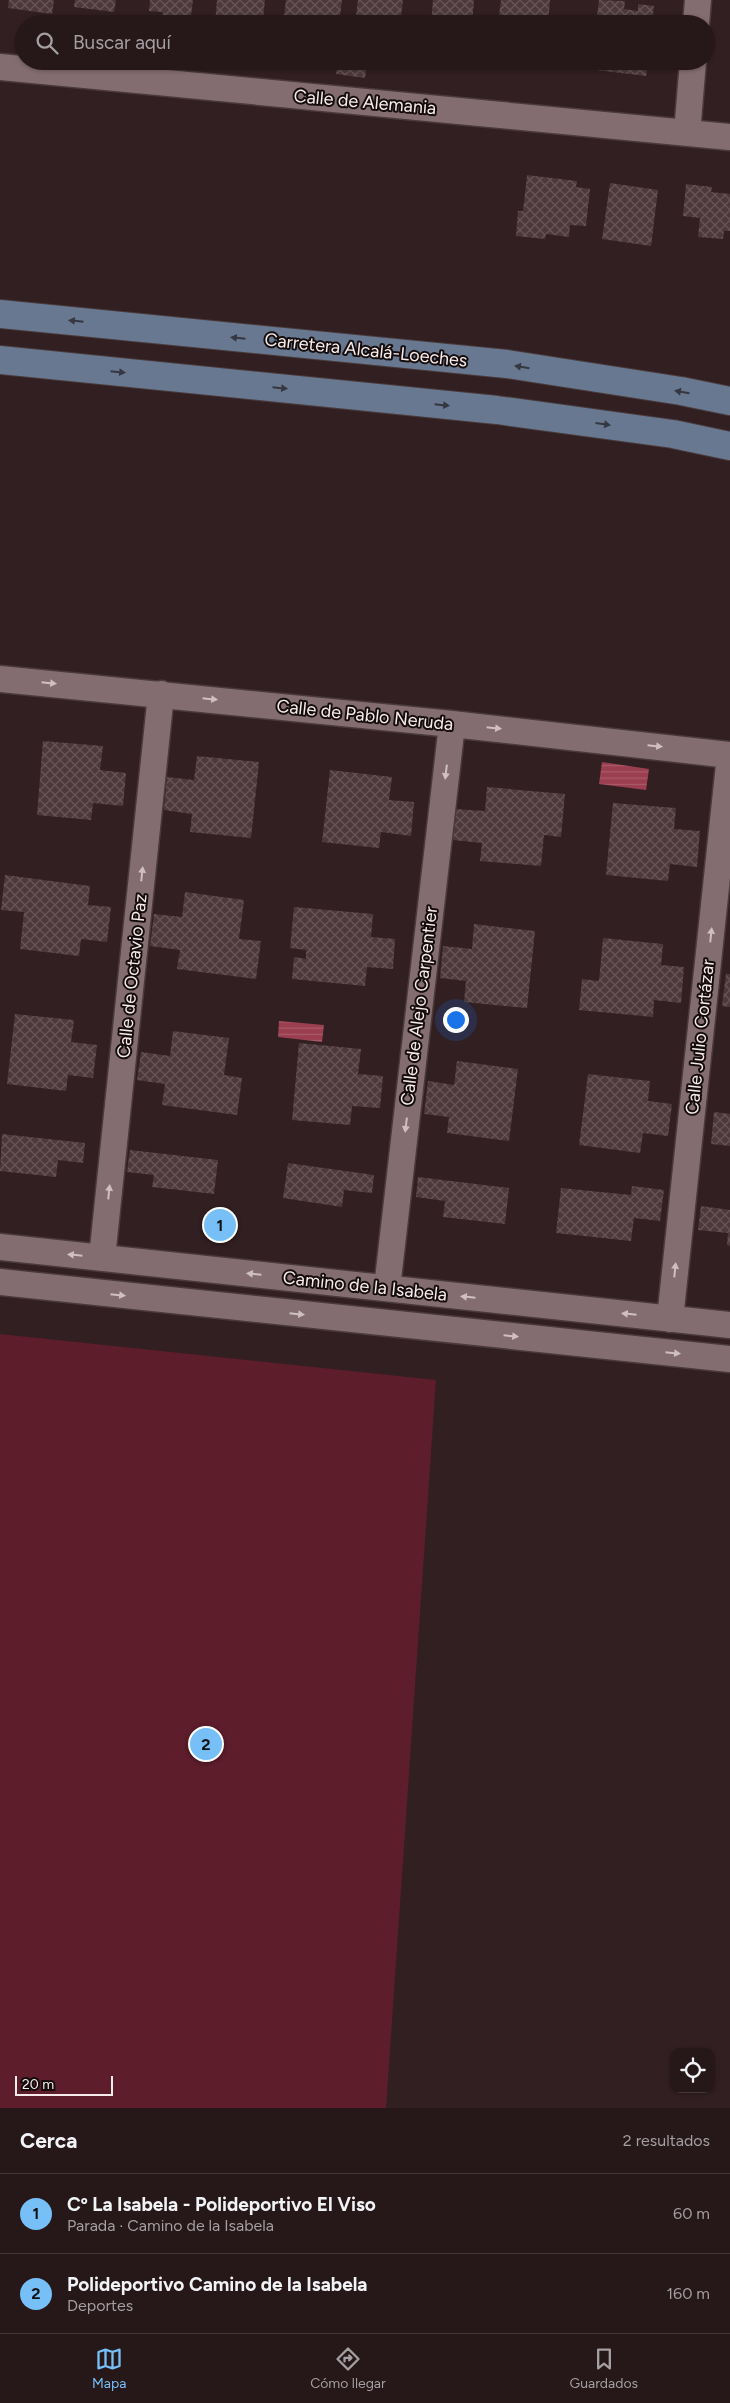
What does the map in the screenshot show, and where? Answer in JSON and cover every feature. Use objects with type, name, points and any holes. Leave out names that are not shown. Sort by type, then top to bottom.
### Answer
[{"type":"main road","name":"Carretera Alcalá-Loeches","points":[[0,314],[507,364],[681,391],[730,402]]},
{"type":"main road","points":[[0,360],[497,410],[673,434],[730,446]]},
{"type":"street","points":[[697,15],[698,0]]},
{"type":"street","name":"Calle de Alemania","points":[[0,67],[15,68]]},
{"type":"street","name":"Calle de Alemania","points":[[31,70],[730,137]]},
{"type":"street","points":[[687,133],[692,70]]},
{"type":"street","name":"Calle de Pablo Neruda","points":[[0,678],[452,724],[730,755]]},
{"type":"street","name":"Calle de Octavio Paz","points":[[102,1258],[161,694]]},
{"type":"street","name":"Calle de Alejo Carpentier","points":[[387,1288],[452,724]]},
{"type":"street","name":"Calle Julio Cortázar","points":[[670,1319],[730,755]]},
{"type":"street","name":"Camino de la Isabela","points":[[0,1247],[730,1325]]},
{"type":"street","name":"Camino de la Isabela","points":[[0,1282],[730,1359]]},
{"type":"shaded area","points":[[602,762],[649,769],[646,790],[599,784]]},
{"type":"shaded area","points":[[279,1021],[324,1025],[322,1042],[278,1037]]},
{"type":"shaded area","points":[[0,1334],[436,1380],[386,2108],[0,2108]]},
{"type":"building","points":[[9,0],[54,0],[52,14],[8,8]]},
{"type":"building","points":[[75,0],[116,0],[114,12],[74,7]]},
{"type":"building","points":[[150,0],[193,0],[191,15],[163,15],[163,12],[149,11]]},
{"type":"building","points":[[217,0],[265,0],[263,15],[216,15]]},
{"type":"building","points":[[286,0],[342,0],[340,15],[284,15]]},
{"type":"building","points":[[358,0],[403,0],[401,15],[356,15]]},
{"type":"building","points":[[433,0],[474,0],[473,15],[432,15]]},
{"type":"building","points":[[501,0],[550,0],[549,15],[499,15]]},
{"type":"building","points":[[599,0],[625,1],[624,9],[638,11],[638,4],[654,6],[653,15],[597,15]]},
{"type":"building","points":[[337,70],[366,70],[365,78],[336,74]]},
{"type":"building","points":[[596,70],[647,70],[646,76]]},
{"type":"building","points":[[527,175],[577,181],[576,187],[590,189],[586,226],[570,225],[569,237],[546,234],[545,239],[516,236],[518,211],[523,211]]},
{"type":"building","points":[[610,183],[658,190],[651,246],[602,239]]},
{"type":"building","points":[[686,184],[712,187],[711,192],[730,194],[730,231],[724,231],[723,239],[698,237],[700,218],[683,216]]},
{"type":"building","points":[[43,741],[103,746],[100,770],[126,773],[123,806],[93,803],[91,820],[37,815]]},
{"type":"building","points":[[197,756],[259,762],[251,838],[190,832],[192,814],[164,810],[167,777],[194,780]]},
{"type":"building","points":[[330,770],[392,777],[389,800],[414,802],[411,836],[381,832],[379,848],[322,842]]},
{"type":"building","points":[[487,787],[565,794],[561,837],[544,835],[541,866],[480,861],[482,843],[453,840],[455,809],[485,811]]},
{"type":"building","points":[[613,803],[676,808],[674,829],[700,831],[697,867],[670,864],[668,881],[606,875]]},
{"type":"building","points":[[5,875],[90,886],[88,905],[111,907],[107,942],[81,939],[79,956],[20,949],[24,912],[1,910]]},
{"type":"building","points":[[185,892],[244,900],[239,939],[261,941],[256,979],[177,969],[180,950],[150,946],[154,914],[182,917]]},
{"type":"building","points":[[294,907],[373,914],[371,937],[395,939],[393,969],[367,967],[365,986],[292,979],[294,957],[306,959],[306,950],[290,948]]},
{"type":"building","points":[[474,924],[535,931],[527,1008],[464,1002],[466,981],[440,978],[443,946],[472,949]]},
{"type":"building","points":[[603,938],[663,944],[661,965],[684,967],[681,1003],[654,1000],[653,1017],[579,1010],[582,979],[599,981]]},
{"type":"building","points":[[726,974],[730,974],[730,1007],[722,1006]]},
{"type":"building","points":[[15,1014],[74,1020],[71,1042],[97,1045],[93,1078],[68,1075],[66,1091],[7,1084]]},
{"type":"building","points":[[173,1031],[229,1038],[224,1075],[242,1078],[237,1115],[162,1105],[165,1084],[137,1080],[141,1052],[170,1056]]},
{"type":"building","points":[[299,1043],[361,1049],[358,1074],[383,1076],[380,1108],[352,1106],[350,1125],[292,1120]]},
{"type":"building","points":[[457,1061],[518,1069],[509,1141],[447,1133],[449,1117],[424,1114],[428,1081],[454,1085]]},
{"type":"building","points":[[588,1074],[650,1081],[648,1101],[672,1104],[668,1136],[643,1133],[640,1153],[579,1145]]},
{"type":"building","points":[[714,1112],[730,1114],[730,1146],[711,1144]]},
{"type":"building","points":[[2,1134],[85,1143],[83,1163],[58,1160],[56,1177],[0,1171]]},
{"type":"building","points":[[130,1150],[218,1160],[214,1194],[152,1187],[154,1175],[127,1172]]},
{"type":"building","points":[[288,1163],[374,1175],[372,1193],[344,1190],[342,1207],[283,1198]]},
{"type":"building","points":[[418,1177],[509,1188],[505,1224],[443,1217],[445,1201],[416,1197]]},
{"type":"building","points":[[632,1186],[664,1190],[660,1221],[634,1218],[631,1241],[556,1233],[561,1188],[631,1195]]},
{"type":"building","points":[[701,1206],[730,1210],[730,1246],[727,1245],[728,1233],[698,1230]]},
{"type":"place","name":"Cº La Isabela - Polideportivo El Viso","points":[[220,1225]]},
{"type":"place","name":"Polideportivo Camino de la Isabela","points":[[206,1744]]}]
